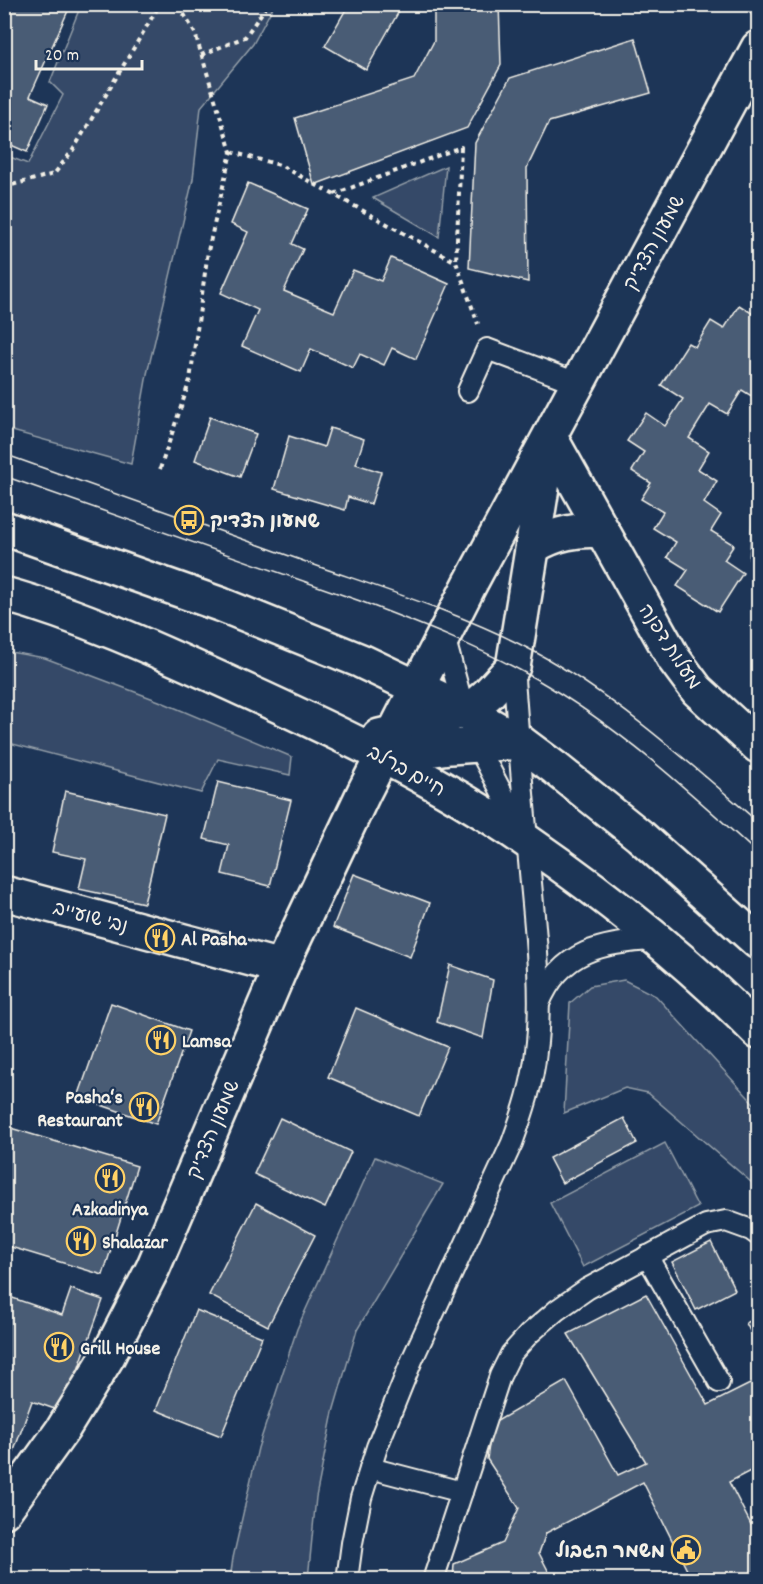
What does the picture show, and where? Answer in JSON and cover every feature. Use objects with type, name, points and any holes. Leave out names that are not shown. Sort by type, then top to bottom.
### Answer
[{"type":"main road","name":"שמעון הצדיק","points":[[4,1511],[63,1429],[108,1356],[153,1268],[281,968],[388,745],[577,383],[759,48]]},
{"type":"main road","name":"שמעון הצדיק","points":[[513,667],[550,437]]},
{"type":"main road","name":"מעלות דפנה","points":[[550,437],[674,659],[697,690],[759,746]]},
{"type":"main road","points":[[4,528],[222,605],[360,661],[464,710],[519,742],[555,768],[640,836],[759,942]]},
{"type":"main road","points":[[534,546],[559,534],[574,531],[602,531]]},
{"type":"main road","name":"חיים ברלב","points":[[4,594],[64,613],[123,636],[352,740],[388,745],[589,886],[709,985],[759,1032]]},
{"type":"main road","points":[[388,745],[421,726],[479,702],[513,667]]},
{"type":"main road","points":[[388,745],[477,745],[519,742]]},
{"type":"main road","name":"נבי שועייב","points":[[4,893],[281,968]]},
{"type":"lane","points":[[468,391],[487,349],[577,383]]},
{"type":"lane","points":[[444,634],[464,710],[477,745],[527,841]]},
{"type":"lane","points":[[347,1580],[361,1498],[370,1468],[412,1360],[495,1181],[523,1114],[532,1081],[537,1049],[538,1006],[513,667]]},
{"type":"lane","points":[[538,1006],[551,979],[562,966],[576,956],[620,943],[656,940]]},
{"type":"lane","points":[[433,1580],[500,1376],[511,1354],[557,1310],[587,1289],[706,1225],[726,1221],[759,1235]]},
{"type":"lane","points":[[647,1256],[719,1382]]},
{"type":"lane","points":[[370,1468],[462,1492]]},
{"type":"path","points":[[4,187],[54,174],[74,150],[160,4]]},
{"type":"path","points":[[160,469],[190,380],[208,251],[231,152],[195,33],[178,4]]},
{"type":"path","points":[[201,55],[245,38],[268,4]]},
{"type":"path","points":[[333,194],[461,147],[456,262],[487,349]]},
{"type":"path","points":[[231,152],[280,165],[456,262]]},
{"type":"shaded area","points":[[81,5],[274,5],[253,44],[201,107],[193,179],[147,374],[131,464],[5,429],[5,155],[28,164],[63,95],[50,82]]},
{"type":"shaded area","points":[[446,166],[439,237],[373,198]]},
{"type":"shaded area","points":[[758,467],[758,576],[749,558]]},
{"type":"shaded area","points":[[4,651],[45,658],[159,701],[292,757],[290,775],[218,759],[201,793],[5,742]]},
{"type":"shaded area","points":[[624,980],[656,996],[758,1108],[758,1188],[648,1093],[625,1088],[564,1113],[570,1003],[590,986]]},
{"type":"shaded area","points":[[665,1143],[698,1207],[583,1267],[550,1203]]},
{"type":"shaded area","points":[[375,1157],[443,1184],[357,1330],[333,1412],[316,1497],[308,1579],[230,1579],[258,1448],[297,1329]]},
{"type":"building","points":[[4,4],[71,4],[30,96],[48,104],[27,152],[4,142]]},
{"type":"building","points":[[349,4],[403,4],[366,70],[325,46]]},
{"type":"building","points":[[434,4],[499,4],[501,65],[467,128],[314,185],[295,118],[414,79],[434,41]]},
{"type":"building","points":[[635,38],[651,93],[549,122],[527,168],[528,282],[469,268],[475,143],[510,78]]},
{"type":"building","points":[[248,183],[308,209],[292,244],[303,249],[284,291],[334,312],[353,270],[381,281],[391,258],[449,284],[416,359],[392,348],[384,365],[360,354],[353,368],[311,349],[301,372],[242,346],[258,310],[221,293],[248,232],[231,224]]},
{"type":"building","points":[[739,305],[758,317],[758,388],[753,397],[742,390],[727,414],[710,404],[689,438],[709,451],[698,469],[717,481],[704,503],[721,515],[711,531],[734,545],[724,560],[743,573],[718,612],[677,586],[688,570],[667,557],[676,542],[653,528],[663,512],[641,499],[651,483],[632,471],[644,452],[627,441],[646,413],[665,426],[683,399],[661,385],[688,343],[695,347],[711,321],[724,329]]},
{"type":"building","points":[[210,417],[256,434],[240,477],[195,460]]},
{"type":"building","points":[[330,428],[364,439],[356,464],[381,472],[371,504],[348,497],[345,510],[274,489],[289,436],[324,447]]},
{"type":"building","points":[[218,782],[291,800],[270,886],[222,874],[229,845],[204,839]]},
{"type":"building","points":[[65,791],[165,814],[144,903],[79,889],[86,859],[52,852]]},
{"type":"building","points":[[354,874],[430,903],[410,957],[333,927]]},
{"type":"building","points":[[450,965],[493,980],[483,1038],[437,1022]]},
{"type":"building","points":[[111,1003],[189,1031],[156,1124],[78,1097]]},
{"type":"building","points":[[356,1008],[448,1047],[419,1116],[328,1077]]},
{"type":"building","points":[[280,1118],[351,1152],[325,1208],[254,1174]]},
{"type":"building","points":[[624,1118],[637,1143],[562,1183],[549,1158]]},
{"type":"building","points":[[4,1126],[137,1166],[103,1275],[4,1245]]},
{"type":"building","points":[[256,1203],[315,1235],[268,1326],[209,1295]]},
{"type":"building","points":[[711,1242],[735,1290],[696,1310],[672,1262]]},
{"type":"building","points":[[71,1289],[103,1300],[63,1412],[32,1401],[7,1470],[4,1469],[4,1295],[62,1315]]},
{"type":"building","points":[[646,1294],[708,1405],[758,1380],[758,1467],[729,1482],[758,1538],[758,1580],[692,1580],[643,1482],[546,1533],[539,1553],[553,1580],[453,1580],[454,1564],[503,1543],[519,1508],[487,1459],[492,1424],[566,1381],[618,1475],[646,1462],[568,1334]]},
{"type":"building","points":[[196,1310],[262,1337],[221,1436],[156,1410]]},
{"type":"building","points":[[758,1317],[758,1347],[746,1323]]},
{"type":"tram line","points":[[4,454],[429,605],[509,639],[564,669],[622,709],[679,754],[758,822]]},
{"type":"tram line","points":[[4,476],[360,601],[472,646],[536,679],[596,717],[679,783],[758,854]]},
{"type":"place","name":"שמעון הצדיק","points":[[189,520]]},
{"type":"place","name":"Al Pasha","points":[[160,938]]},
{"type":"place","name":"Lamsa","points":[[161,1040]]},
{"type":"place","name":"Pasha‘s Restaurant","points":[[144,1107]]},
{"type":"place","name":"Azkadinya","points":[[110,1178]]},
{"type":"place","name":"Shalazar","points":[[81,1241]]},
{"type":"place","name":"Grill House","points":[[59,1347]]},
{"type":"place","name":"משמר הגבול","points":[[686,1550]]}]
